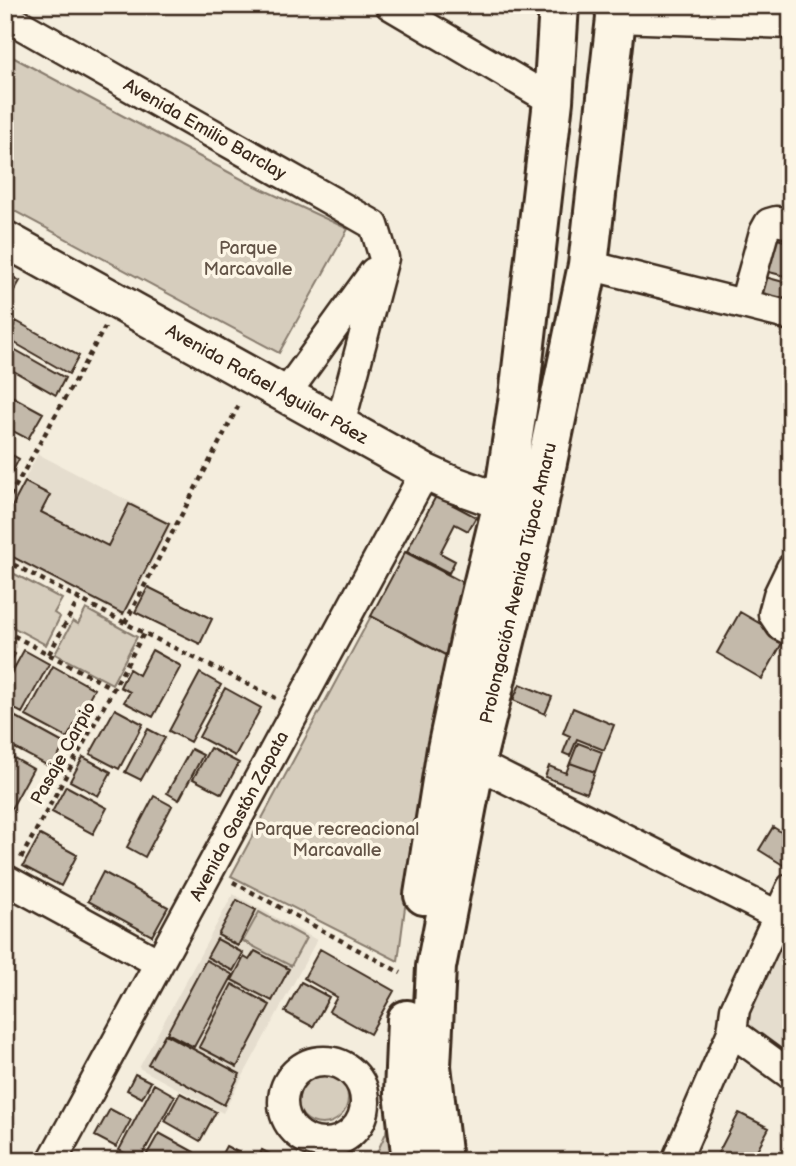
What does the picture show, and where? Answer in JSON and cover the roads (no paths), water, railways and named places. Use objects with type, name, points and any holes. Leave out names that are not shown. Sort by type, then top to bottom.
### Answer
[{"type":"main road","name":"Prolongación Avenida Túpac Amaru","points":[[442,1161],[431,1066],[436,967],[519,509],[519,396],[553,101],[559,5]]},
{"type":"main road","name":"Prolongación Avenida Túpac Amaru","points":[[412,1161],[404,1093],[409,984],[447,749],[472,631],[519,509],[588,265],[615,12]]},
{"type":"street","points":[[390,5],[553,101]]},
{"type":"street","points":[[615,12],[791,24]]},
{"type":"street","name":"Avenida Emilio Barclay","points":[[5,16],[373,225],[384,258]]},
{"type":"street","points":[[744,304],[764,232],[769,223],[776,221],[791,224]]},
{"type":"street","name":"Avenida Rafael Aguilar Páez","points":[[5,239],[425,472],[519,509]]},
{"type":"street","points":[[285,395],[384,258]]},
{"type":"street","points":[[340,425],[384,258]]},
{"type":"street","points":[[588,265],[791,316]]},
{"type":"street","name":"Avenida Gastón Zapata","points":[[52,1161],[425,472]]},
{"type":"street","points":[[791,568],[778,595],[773,614],[781,626],[791,631]]},
{"type":"street","points":[[475,763],[777,915]]},
{"type":"street","points":[[7,880],[159,962]]},
{"type":"street","points":[[676,1161],[732,1032],[735,1009],[791,888]]},
{"type":"street","points":[[732,1032],[791,1075]]},
{"type":"park label","name":"Parque Marcavalle","points":[[248,258]]},
{"type":"park label","name":"Parque recreacional Marcavalle","points":[[337,839]]}]
